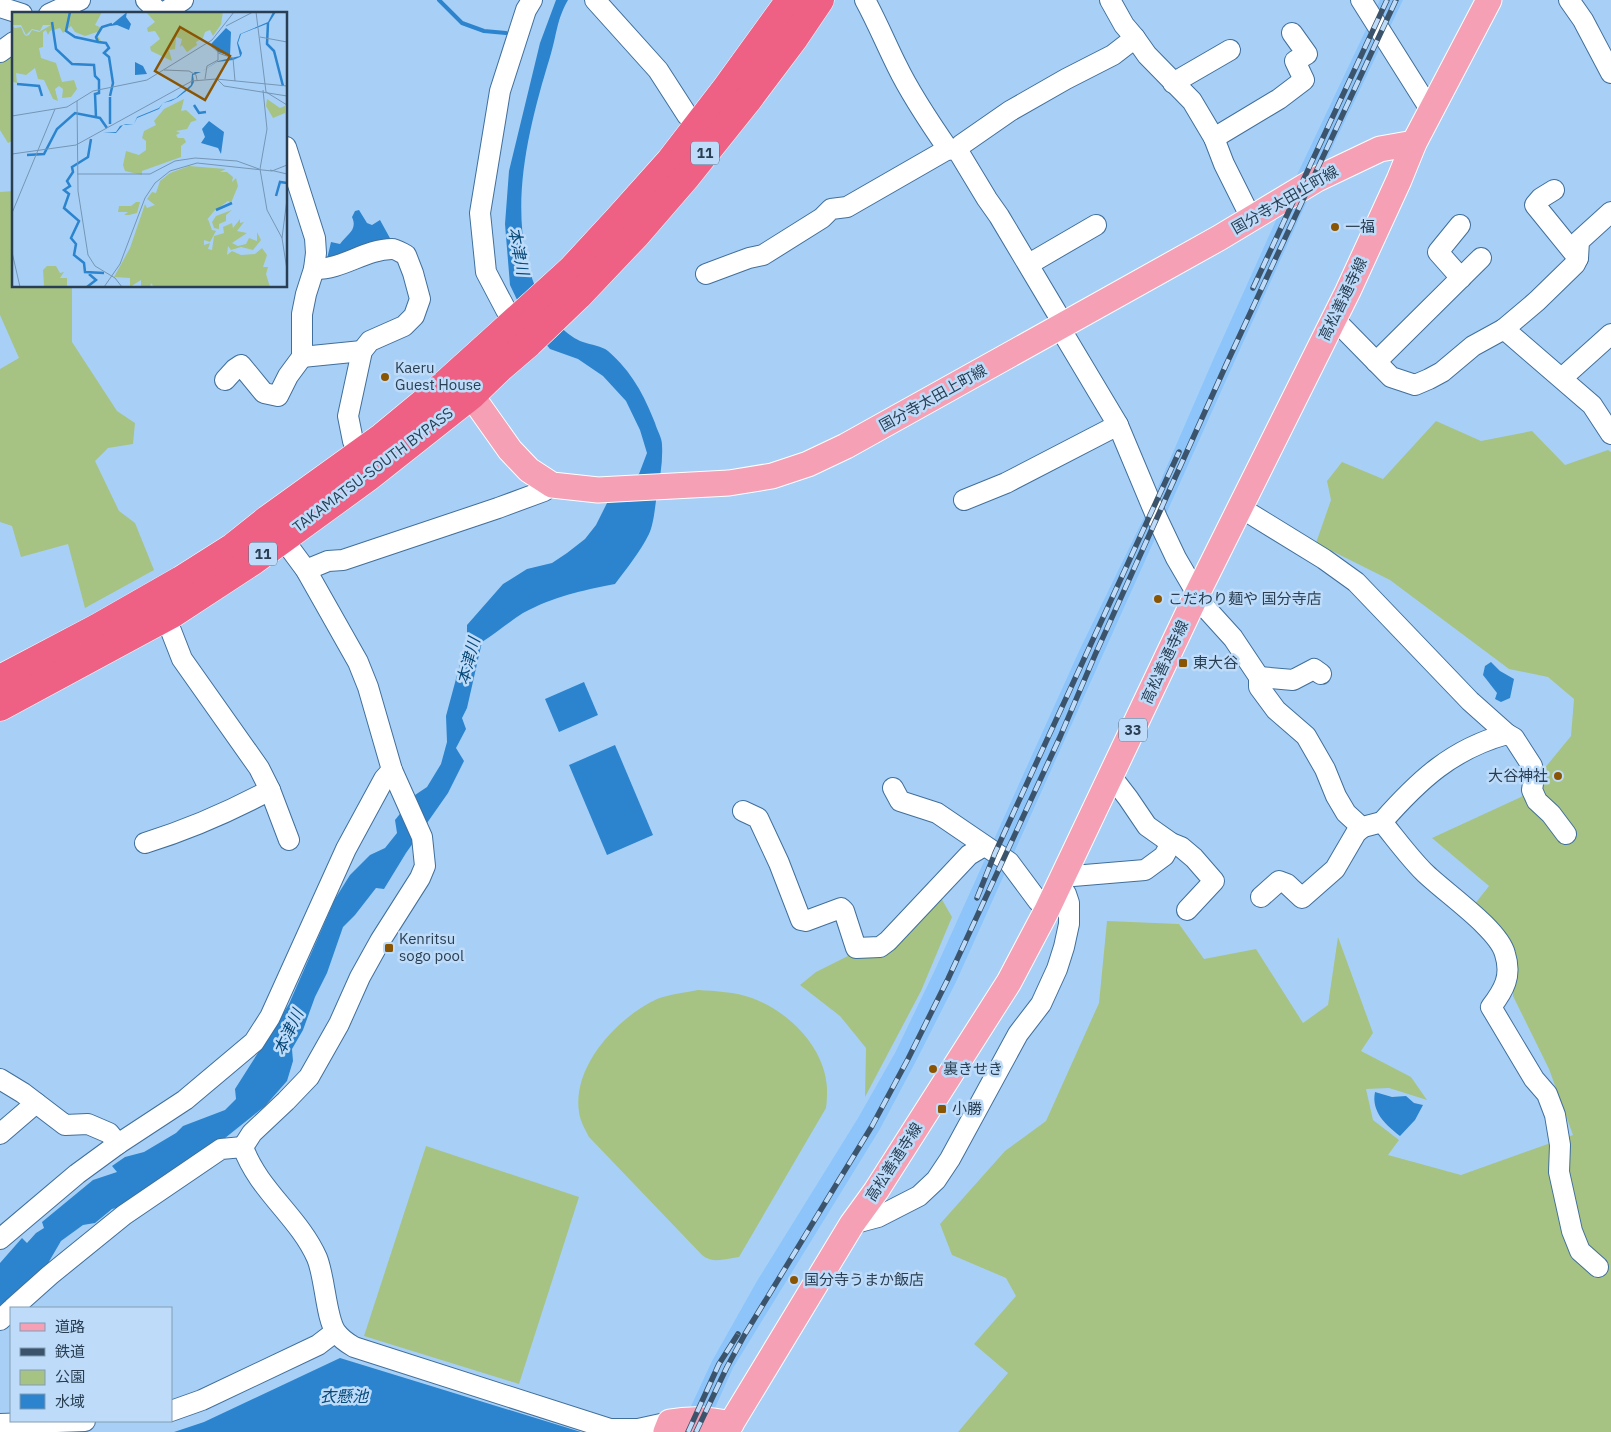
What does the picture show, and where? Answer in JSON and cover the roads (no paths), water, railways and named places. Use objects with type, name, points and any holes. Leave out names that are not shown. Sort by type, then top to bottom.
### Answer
[{"type":"highway","name":"TAKAMATSU-SOUTH BYPASS","points":[[574,283],[728,87],[790,0]]},
{"type":"highway","name":"TAKAMATSU-SOUTH BYPASS","points":[[3,674],[97,628],[181,580],[233,547],[276,529],[367,478],[574,283],[636,235],[687,176],[747,101],[820,0]]},
{"type":"highway","name":"TAKAMATSU-SOUTH BYPASS","points":[[0,707],[166,618],[253,561],[276,529],[358,454],[464,385]]},
{"type":"main road","name":"高松善通寺線","points":[[728,1428],[852,1224],[881,1183],[1004,990],[1047,910],[1197,594],[1333,321],[1399,180],[1414,143],[1489,0]]},
{"type":"main road","name":"国分寺太田上町線","points":[[464,385],[510,450],[529,470],[552,484],[598,490],[729,483],[764,478],[808,464],[846,446],[1220,238],[1250,218],[1318,179],[1380,149],[1414,143]]},
{"type":"main road","points":[[3,674],[37,688]]},
{"type":"main road","points":[[668,1427],[702,1419],[728,1428]]},
{"type":"street","points":[[53,12],[80,0]]},
{"type":"street","points":[[146,0],[159,12]]},
{"type":"street","points":[[164,12],[183,0]]},
{"type":"street","points":[[522,332],[506,310],[486,272],[480,213],[500,91],[526,10],[532,0]]},
{"type":"street","points":[[595,0],[658,70],[687,115],[697,126]]},
{"type":"street","points":[[864,0],[876,20],[898,68],[928,121],[953,150],[999,216],[1029,264],[1118,425],[1176,558],[1204,606],[1233,638],[1259,677],[1259,687],[1276,710],[1306,736],[1325,768],[1336,796],[1346,813],[1358,824],[1372,824],[1474,916],[1492,934],[1505,953],[1508,976],[1503,992],[1491,1007],[1534,1079],[1547,1094],[1555,1115],[1560,1145],[1559,1172],[1572,1231],[1580,1251],[1598,1267]]},
{"type":"street","points":[[1110,0],[1124,25],[1147,55],[1192,101],[1214,138],[1224,164],[1250,218]]},
{"type":"street","points":[[1361,0],[1431,111]]},
{"type":"street","points":[[1570,0],[1583,20],[1611,74]]},
{"type":"street","points":[[0,7],[16,12]]},
{"type":"street","points":[[1214,138],[1279,99],[1304,80],[1295,61],[1306,54],[1292,34]]},
{"type":"street","points":[[706,274],[749,258],[764,255],[822,218],[831,209],[847,207],[953,150],[1003,116],[1066,79],[1113,55],[1135,38]]},
{"type":"street","points":[[0,52],[12,43]]},
{"type":"street","points":[[1173,83],[1230,50]]},
{"type":"street","points":[[225,380],[241,365],[264,393],[278,396],[288,376],[302,357],[302,314],[314,269],[315,238],[288,153]]},
{"type":"street","points":[[1554,190],[1541,198],[1535,205],[1578,258]]},
{"type":"street","points":[[1333,321],[1341,326],[1391,377],[1415,384],[1429,379],[1442,372],[1473,346],[1504,329],[1537,301],[1575,264],[1578,258],[1579,241],[1611,212]]},
{"type":"street","points":[[1029,264],[1096,224]]},
{"type":"street","points":[[1460,225],[1438,252],[1461,278]]},
{"type":"street","points":[[314,269],[327,269],[378,251],[394,248],[406,255],[414,273],[420,299],[414,316],[404,326],[370,341],[362,351],[348,416],[353,441],[358,454]]},
{"type":"street","points":[[1376,362],[1481,258]]},
{"type":"street","points":[[1504,329],[1592,405],[1611,434]]},
{"type":"street","points":[[1562,378],[1611,334]]},
{"type":"street","points":[[302,357],[362,351]]},
{"type":"street","points":[[964,500],[1006,483],[1118,425]]},
{"type":"street","points":[[306,570],[328,561],[343,560],[498,508],[544,491],[552,484]]},
{"type":"street","points":[[1241,508],[1324,559],[1356,582],[1456,687],[1507,734],[1514,738],[1532,766],[1534,777],[1532,790],[1538,801],[1551,814],[1566,834]]},
{"type":"street","points":[[243,1147],[252,1134],[309,1077],[326,1049],[360,976],[420,878],[425,866],[422,837],[394,777],[368,687],[358,662],[306,570],[276,529]]},
{"type":"street","points":[[166,618],[182,659],[259,768],[270,790],[289,840]]},
{"type":"street","points":[[1259,677],[1293,680],[1314,669],[1321,674]]},
{"type":"street","points":[[1261,897],[1279,881],[1288,884],[1302,898],[1335,869],[1356,833],[1372,824],[1421,780],[1435,769],[1487,740],[1507,734]]},
{"type":"street","points":[[1111,776],[1147,826],[1170,843],[1181,847],[1194,858],[1214,881],[1187,910]]},
{"type":"street","points":[[0,1239],[77,1174],[184,1100],[254,1042],[270,1017],[346,849],[384,779],[394,777]]},
{"type":"street","points":[[893,788],[900,802],[937,813],[1009,862],[1038,902],[1047,910]]},
{"type":"street","points":[[145,843],[177,833],[227,813],[270,790]]},
{"type":"street","points":[[744,811],[758,818],[779,863],[800,920],[806,921],[841,908],[844,911],[856,948],[880,947],[888,941],[969,855],[984,846]]},
{"type":"street","points":[[852,1224],[878,1217],[919,1196],[936,1180],[950,1159],[1018,1034],[1040,1004],[1057,969],[1069,924],[1069,904],[1062,880],[1074,876],[1145,870],[1164,856],[1170,843]]},
{"type":"street","points":[[0,1080],[23,1093],[65,1125],[88,1124],[109,1133],[118,1144]]},
{"type":"street","points":[[0,1134],[36,1103]]},
{"type":"street","points":[[14,1307],[50,1275],[124,1215],[221,1149],[243,1147]]},
{"type":"street","points":[[243,1147],[248,1162],[268,1191],[309,1242],[318,1261],[325,1285],[332,1324],[335,1332],[343,1340],[354,1347],[610,1429],[668,1427]]},
{"type":"street","points":[[0,1320],[10,1311]]},
{"type":"street","points":[[172,1411],[202,1400],[310,1349],[335,1332]]},
{"type":"street","points":[[0,1424],[57,1422]]},
{"type":"water","name":"本津川","points":[[556,0],[568,0],[559,21],[533,118],[527,150],[522,181],[521,213],[524,244],[531,275],[543,304],[551,316],[560,327],[577,340],[606,349],[631,376],[642,393],[651,413],[661,440],[662,451],[654,514],[649,534],[615,584],[546,602],[523,613],[482,642],[467,708],[462,718],[466,729],[456,748],[464,761],[448,793],[406,853],[384,889],[376,888],[343,927],[327,973],[315,997],[303,1030],[292,1049],[293,1061],[287,1081],[265,1106],[220,1142],[125,1206],[112,1209],[95,1223],[83,1225],[61,1241],[47,1265],[0,1313],[0,1263],[22,1238],[27,1243],[36,1233],[44,1228],[42,1222],[93,1180],[117,1172],[112,1166],[125,1157],[144,1152],[176,1133],[183,1126],[225,1110],[236,1099],[235,1089],[289,1004],[335,899],[350,875],[370,855],[385,848],[397,833],[395,820],[415,795],[427,787],[441,764],[447,742],[446,716],[467,638],[467,625],[503,584],[527,569],[552,563],[585,539],[596,525],[608,501],[639,474],[647,453],[640,430],[626,401],[603,376],[578,359],[550,349],[527,321],[510,285],[505,224],[509,171],[540,43]]},
{"type":"water","points":[[359,210],[367,223],[372,225],[380,220],[391,240],[327,259],[331,242],[340,244],[353,229],[352,217],[355,211]]},
{"type":"water","points":[[1491,662],[1500,671],[1514,679],[1510,698],[1501,702],[1495,699],[1497,693],[1483,675],[1485,666]]},
{"type":"water","points":[[584,682],[598,715],[559,732],[545,699]]},
{"type":"water","points":[[615,745],[653,835],[607,855],[569,765]]},
{"type":"water","points":[[1375,1092],[1392,1097],[1406,1096],[1414,1103],[1423,1105],[1415,1120],[1400,1136],[1385,1123],[1377,1112],[1374,1099]]},
{"type":"water","name":"衣懸池","points":[[340,1358],[581,1432],[174,1432],[204,1422]]},
{"type":"waterway","points":[[439,0],[462,23],[484,31],[506,33]]},
{"type":"railway","points":[[1253,288],[1387,0]]},
{"type":"railway","points":[[696,1432],[745,1334],[872,1126],[948,979],[1060,737],[1226,365],[1396,0]]},
{"type":"railway","points":[[977,898],[995,853],[1179,452]]},
{"type":"railway","points":[[688,1432],[719,1364],[738,1334]]},
{"type":"place","name":"一福","points":[[1335,227]]},
{"type":"place","name":"Kaeru Guest House","points":[[385,377]]},
{"type":"place","name":"こだわり麺や 国分寺店","points":[[1158,599]]},
{"type":"place","name":"東大谷","points":[[1183,663]]},
{"type":"place","name":"大谷神社","points":[[1558,776]]},
{"type":"place","name":"Kenritsu sogo pool","points":[[389,948]]},
{"type":"place","name":"裏きせき","points":[[933,1069]]},
{"type":"place","name":"小勝","points":[[942,1109]]},
{"type":"place","name":"国分寺うまか飯店","points":[[794,1280]]}]
